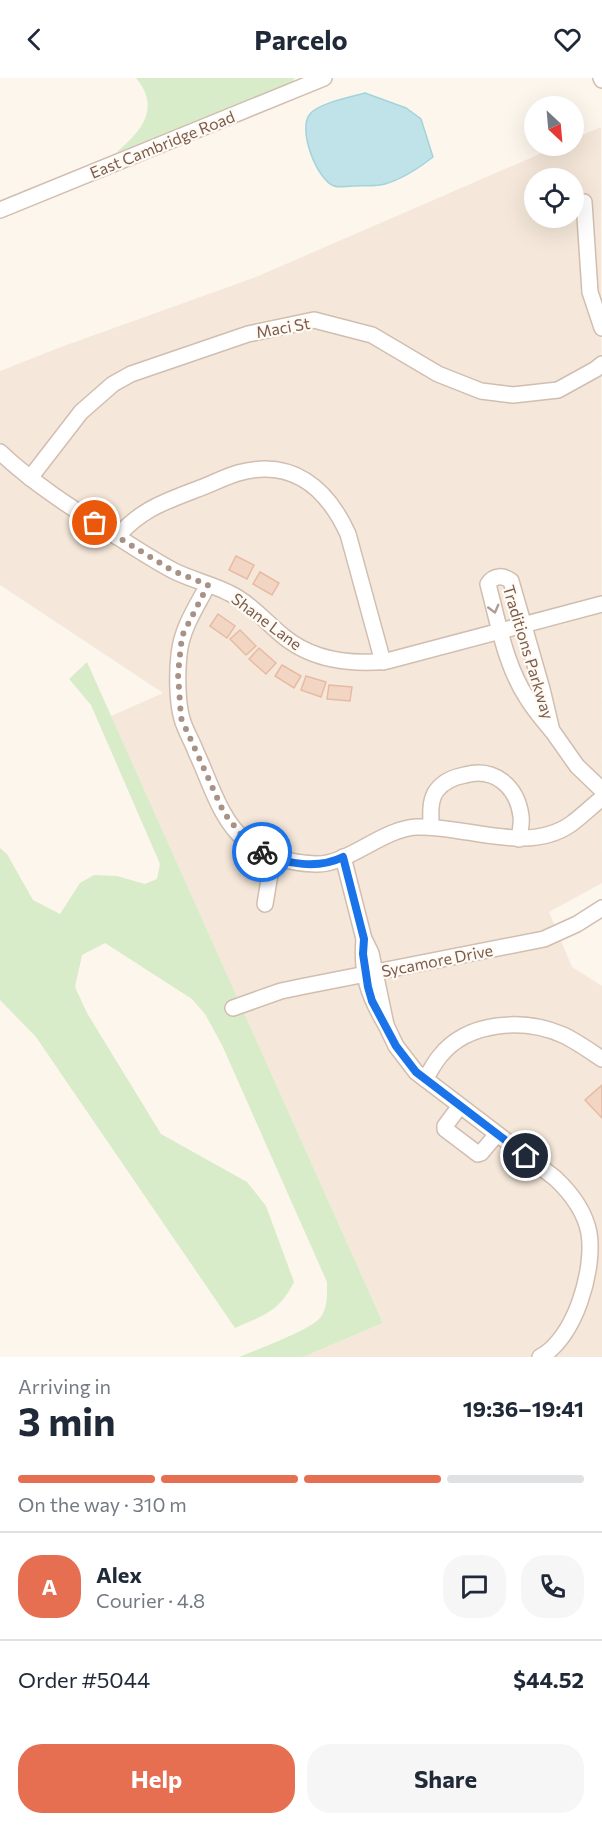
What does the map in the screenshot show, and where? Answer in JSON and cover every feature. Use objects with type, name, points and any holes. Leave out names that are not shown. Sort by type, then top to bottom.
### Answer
[{"type":"street","name":"East Cambridge Road","points":[[0,210],[324,78]]},
{"type":"street","points":[[584,202],[590,292],[602,328]]},
{"type":"street","name":"Maci St","points":[[30,478],[81,412],[113,384],[132,374],[248,334],[314,320],[372,335],[438,374],[481,391],[513,395],[558,390],[602,364]]},
{"type":"street","name":"Shane Lane","points":[[0,452],[30,478],[117,537],[173,571],[237,597],[251,606],[288,640],[308,651],[347,662],[367,664],[383,662],[602,604]]},
{"type":"street","points":[[117,537],[133,520],[152,507],[230,476],[251,470],[266,470],[298,476],[321,491],[348,534],[383,662]]},
{"type":"street","name":"Traditions Parkway","points":[[553,732],[511,581],[499,576],[491,579],[488,584],[501,632],[517,680],[526,698],[577,766],[602,790]]},
{"type":"street","points":[[208,585],[182,636],[178,674],[181,718],[224,813],[247,842],[273,856],[296,863],[318,865],[343,857],[412,827],[440,827],[519,839],[549,835],[570,825],[602,798]]},
{"type":"street","points":[[431,827],[432,802],[436,791],[447,781],[480,772],[493,775],[506,784],[513,795],[521,818],[519,839]]},
{"type":"street","points":[[265,904],[273,856]]},
{"type":"street","points":[[343,857],[364,939],[363,954],[370,973],[372,1001],[396,1046],[416,1072],[567,1189],[576,1202],[588,1231],[588,1277],[577,1311],[561,1337],[545,1356]]},
{"type":"street","name":"Sycamore Drive","points":[[233,1008],[280,991],[544,939],[577,924],[602,908]]},
{"type":"street","points":[[425,1079],[439,1056],[454,1042],[473,1032],[497,1026],[523,1024],[563,1035],[602,1059]]},
{"type":"street","points":[[460,1106],[445,1129],[461,1142],[478,1154],[497,1134]]},
{"type":"shaded area","points":[[601,127],[602,883],[549,912],[572,967],[602,986],[602,1357],[303,1357],[383,1323],[111,716],[163,693],[0,585],[0,371],[256,277],[535,156],[584,156],[584,134]]},
{"type":"green space","points":[[136,78],[294,78],[293,82],[116,153],[133,137],[145,119],[147,100],[144,89]]},
{"type":"green space","points":[[87,662],[383,1323],[303,1357],[239,1357],[306,1328],[320,1318],[326,1301],[327,1282],[222,1045],[205,1014],[192,999],[105,943],[82,955],[75,987],[87,1013],[161,1134],[247,1182],[266,1206],[294,1282],[283,1300],[270,1311],[235,1328],[36,1037],[0,1000],[0,848],[7,854],[33,900],[60,914],[80,883],[94,875],[117,876],[145,884],[157,879],[160,864],[91,705],[69,679]]},
{"type":"water","points":[[365,93],[406,108],[421,119],[433,157],[410,173],[385,184],[334,186],[321,174],[311,153],[307,142],[307,121],[310,114],[320,107]]},
{"type":"building","points":[[236,556],[254,565],[247,579],[229,570]]},
{"type":"building","points":[[260,572],[279,583],[272,595],[253,584]]},
{"type":"building","points":[[218,614],[235,626],[227,638],[210,626]]},
{"type":"building","points":[[240,630],[256,646],[246,655],[230,639]]},
{"type":"building","points":[[259,648],[276,663],[266,674],[249,659]]},
{"type":"building","points":[[282,665],[301,676],[294,688],[275,676]]},
{"type":"building","points":[[306,676],[326,682],[321,697],[301,690]]},
{"type":"building","points":[[329,685],[352,687],[350,701],[327,699]]},
{"type":"building","points":[[602,1085],[602,1118],[585,1100]]},
{"type":"way so far","points":[[95,523],[173,571],[208,585],[182,636],[178,655],[181,718],[233,828],[247,842],[262,852]]},
{"type":"route","points":[[262,852],[296,863],[318,865],[343,857],[364,939],[363,954],[368,987],[372,1001],[396,1046],[416,1072],[526,1156]]}]
